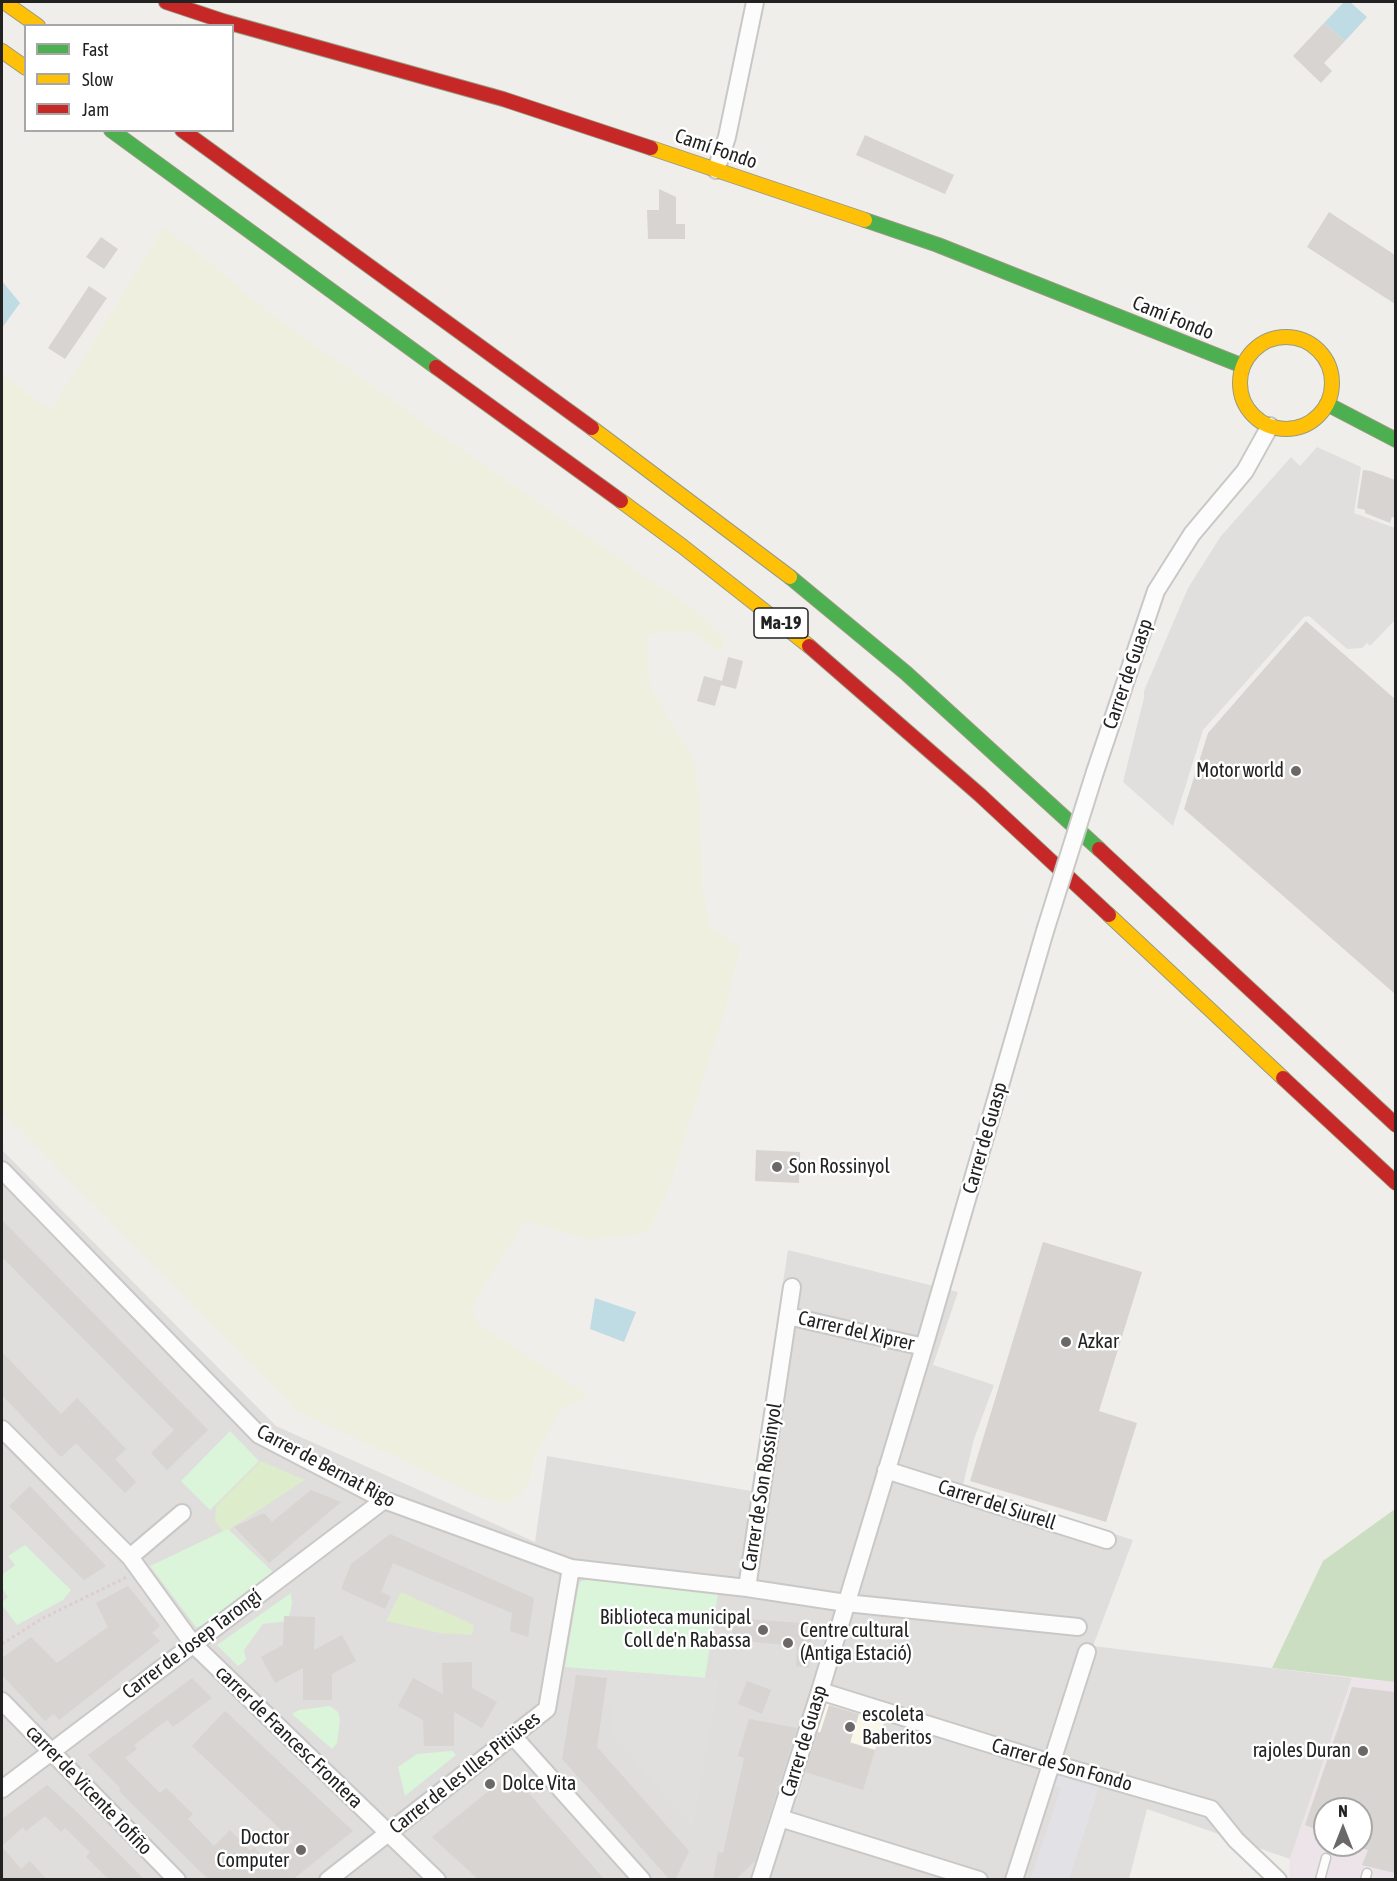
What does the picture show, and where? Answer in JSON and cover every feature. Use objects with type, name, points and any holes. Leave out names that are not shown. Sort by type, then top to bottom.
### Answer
[{"type":"main road","points":[[4,2],[35,24]]},
{"type":"main road","name":"Camí Fondo","points":[[166,2],[234,24]]},
{"type":"main road","name":"Camí Fondo","points":[[234,24],[503,99],[716,170],[938,246],[1243,366]]},
{"type":"main road","points":[[2,51],[24,67]]},
{"type":"main road","name":"Ma-19","points":[[114,132],[672,539],[811,648],[980,795],[1395,1183]]},
{"type":"main road","name":"Ma-19","points":[[185,132],[657,475],[767,558],[844,620],[939,701],[1395,1125]]},
{"type":"main road","points":[[1285,337],[1298,338],[1310,344],[1328,364],[1331,384],[1327,404],[1319,414],[1296,427],[1270,426],[1257,418],[1247,408],[1241,395],[1240,380],[1249,354],[1265,342],[1285,337]]},
{"type":"main road","points":[[1327,404],[1395,440]]},
{"type":"street","points":[[716,170],[727,137],[755,2]]},
{"type":"street","name":"Carrer de Guasp","points":[[762,1872],[820,1691],[924,1347],[1046,931],[1095,772],[1156,591],[1191,534],[1245,471],[1270,426]]},
{"type":"street","name":"Carrer de Bernat Rigo","points":[[2,1170],[259,1435],[384,1500],[571,1568],[747,1588]]},
{"type":"street","name":"Carrer de Son Rossinyol","points":[[792,1287],[747,1588],[846,1603],[1078,1627]]},
{"type":"street","name":"Carrer del Xiprer","points":[[788,1316],[924,1347]]},
{"type":"street","name":"carrer de Francesc Frontera","points":[[2,1429],[130,1557],[193,1644],[437,1880]]},
{"type":"street","name":"Carrer del Siurell","points":[[886,1470],[1107,1540]]},
{"type":"street","name":"Carrer de Josep Tarongí","points":[[2,1790],[384,1500]]},
{"type":"street","points":[[130,1557],[182,1513]]},
{"type":"street","name":"Carrer de les Illes Pitiüses","points":[[328,1880],[547,1708],[571,1568]]},
{"type":"street","points":[[1014,1880],[1088,1652]]},
{"type":"street","name":"Carrer de Son Fondo","points":[[820,1691],[1051,1763],[1211,1809],[1236,1840],[1278,1880]]},
{"type":"street","name":"carrer de Vicente Tofiño","points":[[2,1701],[177,1880]]},
{"type":"street","points":[[513,1736],[642,1880]]},
{"type":"street","points":[[780,1818],[979,1880]]},
{"type":"street","points":[[748,1880],[762,1872]]},
{"type":"lane","points":[[1320,1880],[1326,1858]]},
{"type":"path","points":[[2,1644],[43,1618],[139,1571]]},
{"type":"shaded area","points":[[1317,447],[1361,467],[1354,513],[1395,528],[1395,620],[1370,646],[1367,643],[1362,648],[1347,649],[1309,616],[1304,617],[1203,730],[1173,826],[1123,782],[1144,691],[1188,588],[1221,536],[1291,457],[1300,466]]},
{"type":"shaded area","points":[[2,1150],[276,1426],[535,1542],[547,1456],[751,1491],[788,1250],[958,1292],[933,1365],[994,1385],[974,1439],[963,1485],[1133,1540],[1093,1646],[1352,1678],[1290,1859],[1147,1809],[1129,1879],[2,1879]]},
{"type":"shaded area","points":[[608,1670],[719,1679],[693,1828],[610,1733],[613,1706],[604,1704]]},
{"type":"shaded area","name":"rajoles Duran","points":[[1352,1678],[1395,1682],[1395,1879],[1292,1880],[1289,1876],[1290,1859]]},
{"type":"shaded area","name":"escoleta Baberitos","points":[[825,1703],[884,1722],[875,1750],[816,1731]]},
{"type":"shaded area","points":[[1051,1763],[1102,1778],[1069,1879],[1030,1880],[1061,1788],[1045,1783]]},
{"type":"green space","points":[[164,227],[267,311],[472,457],[697,612],[724,638],[721,653],[692,631],[647,634],[649,683],[669,721],[694,758],[701,815],[702,883],[709,926],[740,947],[727,1004],[666,1197],[647,1233],[591,1240],[525,1221],[471,1307],[476,1322],[587,1395],[561,1410],[535,1456],[529,1480],[523,1492],[505,1504],[483,1498],[300,1412],[2,1112],[2,373],[51,411]]},
{"type":"green space","points":[[230,1431],[259,1461],[210,1510],[181,1481]]},
{"type":"green space","points":[[261,1461],[305,1480],[224,1533],[215,1521],[216,1506]]},
{"type":"green space","points":[[1395,1509],[1395,1682],[1272,1668],[1323,1561]]},
{"type":"green space","points":[[228,1529],[275,1574],[202,1626],[196,1627],[150,1566]]},
{"type":"green space","points":[[25,1545],[71,1590],[63,1600],[17,1625],[2,1605],[8,1597],[2,1588],[2,1575],[15,1565],[8,1556]]},
{"type":"green space","points":[[587,1579],[718,1593],[705,1678],[565,1667],[578,1589],[580,1582]]},
{"type":"green space","points":[[401,1592],[474,1625],[472,1635],[440,1633],[386,1621]]},
{"type":"green space","points":[[291,1593],[292,1604],[288,1621],[263,1624],[244,1650],[246,1660],[238,1666],[217,1645]]},
{"type":"green space","points":[[330,1706],[338,1712],[340,1720],[337,1743],[332,1749],[292,1714],[299,1710]]},
{"type":"green space","points":[[452,1751],[456,1755],[405,1796],[398,1767],[417,1754]]},
{"type":"water","points":[[1344,2],[1350,2],[1367,17],[1345,41],[1324,23]]},
{"type":"water","points":[[2,281],[20,303],[2,328]]},
{"type":"water","points":[[595,1298],[636,1312],[624,1342],[590,1329]]},
{"type":"building","points":[[1324,23],[1345,41],[1324,63],[1332,71],[1321,83],[1293,56]]},
{"type":"building","points":[[865,135],[954,175],[945,194],[856,155]]},
{"type":"building","points":[[659,189],[676,197],[676,224],[685,224],[685,239],[648,239],[647,210],[659,210]]},
{"type":"building","points":[[1329,212],[1395,255],[1395,304],[1307,247]]},
{"type":"building","points":[[101,237],[118,249],[104,269],[86,257]]},
{"type":"building","points":[[89,286],[107,298],[65,359],[48,348]]},
{"type":"building","points":[[1363,470],[1395,480],[1395,518],[1392,517],[1390,523],[1357,508]]},
{"type":"building","name":"Motor world","points":[[1306,621],[1395,699],[1395,994],[1184,809],[1208,733]]},
{"type":"building","points":[[728,657],[743,661],[736,689],[721,685]]},
{"type":"building","points":[[704,676],[722,681],[715,706],[697,701]]},
{"type":"building","name":"Son Rossinyol","points":[[756,1150],[800,1152],[799,1183],[755,1181]]},
{"type":"building","points":[[2,1220],[208,1430],[167,1470],[151,1453],[174,1430],[2,1257]]},
{"type":"building","name":"Azkar","points":[[1043,1242],[1142,1272],[1099,1411],[1137,1423],[1106,1522],[970,1481]]},
{"type":"building","points":[[2,1352],[61,1414],[77,1398],[126,1449],[115,1459],[136,1482],[125,1493],[76,1443],[61,1457],[2,1395]]},
{"type":"building","points":[[30,1486],[106,1566],[84,1580],[9,1506]]},
{"type":"building","points":[[311,1490],[341,1502],[269,1563],[234,1527],[264,1513],[272,1522]]},
{"type":"building","points":[[390,1534],[534,1598],[528,1637],[510,1631],[512,1613],[393,1563],[381,1592],[391,1596],[385,1609],[341,1589],[351,1564]]},
{"type":"building","points":[[128,1586],[160,1626],[152,1633],[160,1641],[59,1720],[54,1714],[45,1721],[2,1675],[2,1658],[31,1637],[57,1663],[108,1627],[96,1603]]},
{"type":"building","points":[[284,1616],[315,1617],[314,1650],[342,1635],[356,1661],[332,1674],[332,1700],[303,1700],[303,1668],[275,1683],[261,1657],[283,1645]]},
{"type":"building","name":"Centre cultural (Antiga Estació)","points":[[733,1618],[800,1623],[800,1629],[812,1630],[809,1668],[796,1666],[797,1646],[732,1640]]},
{"type":"building","points":[[472,1662],[472,1688],[497,1702],[482,1728],[454,1712],[454,1746],[424,1746],[423,1720],[398,1706],[413,1678],[443,1694],[442,1663]]},
{"type":"building","points":[[576,1675],[607,1678],[597,1747],[689,1851],[675,1880],[670,1880],[562,1759]]},
{"type":"building","points":[[192,1678],[212,1698],[173,1727],[167,1720],[134,1745],[137,1749],[125,1758],[160,1793],[166,1788],[193,1814],[188,1819],[214,1846],[230,1830],[250,1851],[254,1847],[267,1862],[293,1841],[192,1746],[225,1711],[353,1831],[292,1880],[209,1880],[119,1791],[121,1789],[88,1755]]},
{"type":"building","points":[[747,1681],[771,1690],[762,1714],[738,1704]]},
{"type":"building","name":"rajoles Duran","points":[[1352,1687],[1395,1692],[1395,1873],[1362,1865],[1365,1857],[1373,1857],[1373,1797],[1315,1797]]},
{"type":"building","points":[[829,1705],[859,1714],[850,1743],[875,1750],[863,1790],[805,1772]]},
{"type":"building","points":[[749,1719],[797,1728],[755,1861],[735,1880],[713,1880],[718,1852],[723,1853],[744,1758],[738,1756]]},
{"type":"building","points":[[511,1773],[605,1880],[479,1880],[432,1837]]},
{"type":"building","points":[[47,1785],[145,1880],[109,1880],[86,1857],[90,1852],[65,1828],[61,1832],[45,1816],[26,1831],[23,1827],[2,1846],[2,1819]]},
{"type":"building","name":"rajoles Duran","points":[[1313,1802],[1313,1828],[1305,1825]]},
{"type":"building","points":[[2,1847],[21,1869],[30,1861],[47,1880],[2,1880]]},
{"type":"traffic: fast","points":[[114,132],[436,367]]},
{"type":"traffic: fast","points":[[865,220],[938,245],[1243,366]]},
{"type":"traffic: fast","points":[[1327,404],[1396,440]]},
{"type":"traffic: fast","points":[[790,577],[906,673],[1099,849]]},
{"type":"traffic: slow","points":[[4,2],[35,24]]},
{"type":"traffic: slow","points":[[2,51],[24,67]]},
{"type":"traffic: slow","points":[[651,148],[865,220]]},
{"type":"traffic: slow","points":[[1286,337],[1303,341],[1318,351],[1328,366],[1332,383],[1328,400],[1318,415],[1303,425],[1286,429],[1269,425],[1254,415],[1244,400],[1240,383],[1244,366],[1254,351],[1269,341],[1286,337]]},
{"type":"traffic: slow","points":[[592,428],[790,577]]},
{"type":"traffic: slow","points":[[621,501],[809,646]]},
{"type":"traffic: slow","points":[[1109,915],[1283,1078]]},
{"type":"traffic: jam","points":[[166,2],[234,24]]},
{"type":"traffic: jam","points":[[234,24],[503,99],[651,148]]},
{"type":"traffic: jam","points":[[185,132],[592,428]]},
{"type":"traffic: jam","points":[[436,367],[621,501]]},
{"type":"traffic: jam","points":[[809,646],[980,795],[1109,915]]},
{"type":"traffic: jam","points":[[1099,849],[1396,1125]]},
{"type":"traffic: jam","points":[[1283,1078],[1396,1183]]},
{"type":"place","name":"Motor world","points":[[1296,771]]},
{"type":"place","name":"Son Rossinyol","points":[[777,1167]]},
{"type":"place","name":"Azkar","points":[[1066,1342]]},
{"type":"place","name":"Biblioteca municipal Coll de'n Rabassa","points":[[763,1630]]},
{"type":"place","name":"Centre cultural (Antiga Estació)","points":[[788,1643]]},
{"type":"place","name":"escoleta Baberitos","points":[[850,1727]]},
{"type":"place","name":"rajoles Duran","points":[[1363,1751]]},
{"type":"place","name":"Dolce Vita","points":[[490,1784]]},
{"type":"place","name":"Doctor Computer","points":[[301,1850]]}]
